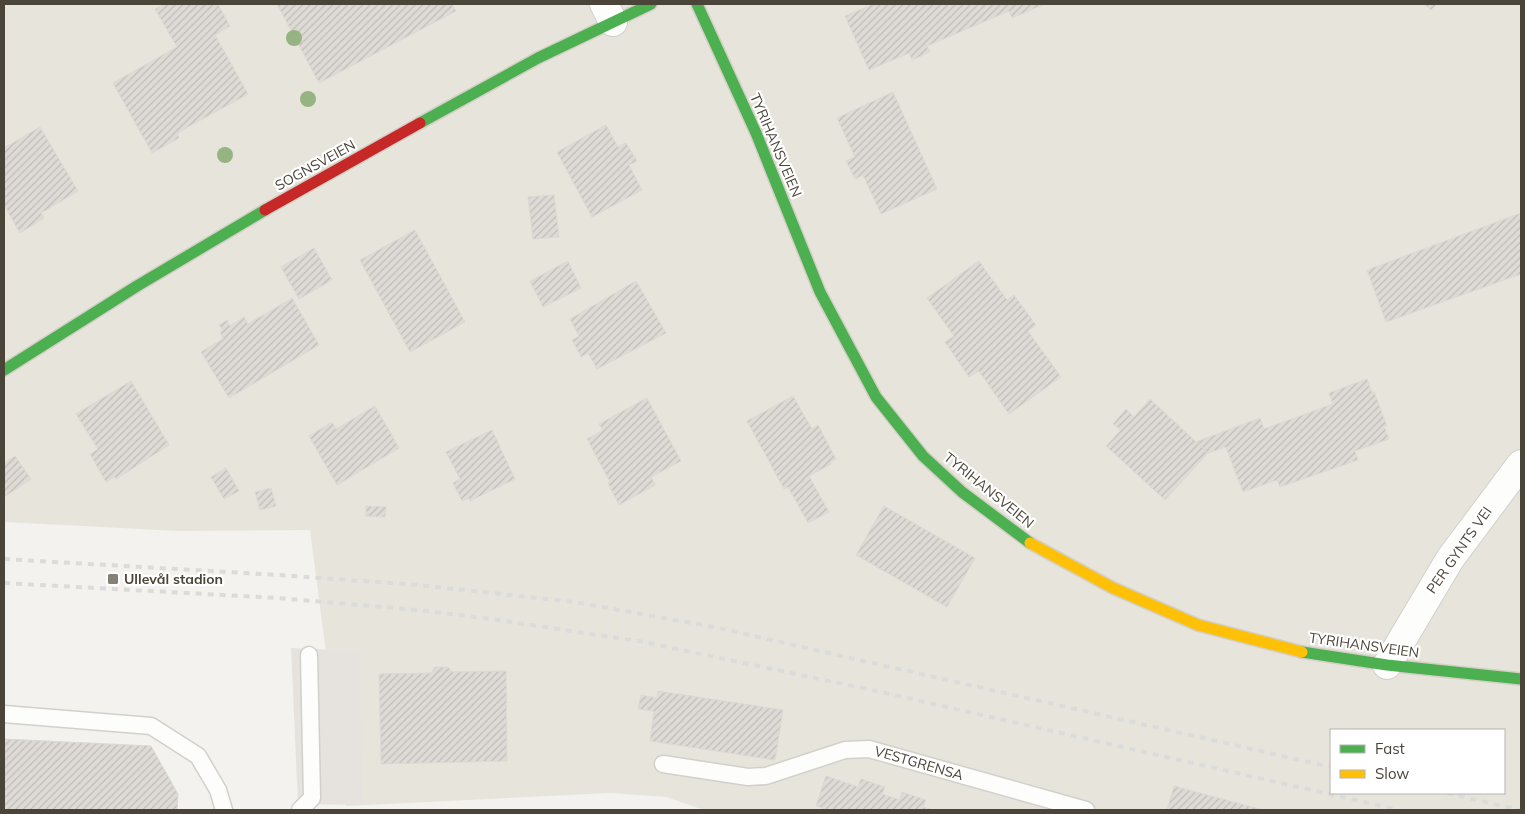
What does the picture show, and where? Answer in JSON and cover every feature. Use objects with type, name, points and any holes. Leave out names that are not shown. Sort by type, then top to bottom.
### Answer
[{"type":"street","name":"SOGNSVEIEN","points":[[4,370],[137,286],[272,206],[538,58],[608,13],[651,4]]},
{"type":"street","name":"TYRIHANSVEIEN","points":[[697,4],[756,133],[820,292],[876,397],[923,456],[962,492],[1037,548],[1113,588],[1198,625],[1304,652],[1386,665],[1521,679]]},
{"type":"street","name":"PER GYNTS VEI","points":[[1386,665],[1450,559],[1521,464]]},
{"type":"lane","points":[[300,810],[312,798],[309,655]]},
{"type":"lane","points":[[4,714],[151,726],[198,756],[218,790],[224,810]]},
{"type":"lane","name":"VESTGRENSA","points":[[663,764],[748,777],[766,776],[845,750],[869,749],[1086,810]]},
{"type":"shaded area","points":[[4,4],[1521,4],[1521,810],[704,810],[666,797],[611,793],[346,806],[310,530],[179,531],[4,522]]},
{"type":"shaded area","points":[[291,648],[359,651],[363,805],[298,804]]},
{"type":"building","points":[[165,4],[218,4],[230,26],[215,35],[248,94],[177,133],[179,138],[152,153],[113,83],[177,47],[155,9]]},
{"type":"building","points":[[277,4],[452,4],[456,11],[319,83]]},
{"type":"building","points":[[874,4],[1045,4],[1012,18],[1009,11],[927,46],[930,52],[912,60],[909,53],[869,70],[845,16]]},
{"type":"building","points":[[1424,4],[1437,4],[1431,10]]},
{"type":"building","points":[[893,92],[937,189],[881,214],[863,175],[855,179],[846,161],[855,157],[837,118]]},
{"type":"building","points":[[606,125],[618,147],[626,143],[637,161],[629,165],[642,190],[592,217],[557,152]]},
{"type":"building","points":[[40,127],[78,191],[41,213],[44,218],[20,233],[4,205],[4,148]]},
{"type":"building","points":[[554,195],[559,237],[533,239],[528,197]]},
{"type":"building","points":[[1521,213],[1521,274],[1386,322],[1367,270]]},
{"type":"building","points":[[415,230],[465,322],[410,352],[360,260]]},
{"type":"building","points":[[314,248],[332,280],[299,299],[281,267]]},
{"type":"building","points":[[568,261],[581,288],[543,307],[530,281]]},
{"type":"building","points":[[979,261],[1007,300],[1014,295],[1036,325],[1028,331],[1061,377],[1009,414],[979,371],[969,377],[945,342],[954,336],[927,298]]},
{"type":"building","points":[[636,281],[666,333],[597,369],[588,353],[581,357],[572,340],[579,336],[570,319]]},
{"type":"building","points":[[292,298],[319,345],[229,398],[201,352],[223,339],[220,331],[222,329],[219,325],[227,320],[230,326],[244,317],[248,324]]},
{"type":"building","points":[[1367,379],[1387,426],[1384,426],[1389,439],[1355,451],[1358,460],[1280,487],[1277,480],[1243,492],[1226,447],[1208,453],[1196,442],[1260,418],[1264,429],[1333,404],[1329,393]]},
{"type":"building","points":[[131,381],[169,445],[116,479],[115,477],[106,482],[90,454],[98,449],[76,414]]},
{"type":"building","points":[[793,396],[812,429],[818,425],[836,459],[830,462],[831,464],[809,476],[829,512],[808,523],[788,487],[784,489],[747,421]]},
{"type":"building","points":[[647,398],[681,461],[651,477],[655,485],[619,505],[608,483],[610,482],[587,439],[603,430],[599,424]]},
{"type":"building","points":[[1150,399],[1208,453],[1165,500],[1106,446],[1121,430],[1113,424],[1126,409],[1134,417]]},
{"type":"building","points":[[375,406],[399,448],[337,485],[309,436],[332,422],[336,429]]},
{"type":"building","points":[[492,430],[515,479],[470,501],[469,498],[462,501],[453,483],[460,479],[446,452]]},
{"type":"building","points":[[15,456],[31,479],[4,497],[4,463]]},
{"type":"building","points":[[226,468],[239,491],[224,499],[211,477]]},
{"type":"building","points":[[271,488],[276,506],[260,510],[255,492]]},
{"type":"building","points":[[366,506],[386,507],[385,517],[366,516]]},
{"type":"building","points":[[884,506],[975,558],[947,607],[856,555]]},
{"type":"building","points":[[435,667],[448,667],[452,672],[506,671],[507,761],[381,764],[379,674],[431,673]]},
{"type":"building","points":[[658,691],[783,710],[775,760],[650,741],[654,711],[638,709],[641,695],[657,698]]},
{"type":"building","points":[[4,739],[151,746],[178,794],[177,810],[4,810]]},
{"type":"building","points":[[826,776],[858,787],[861,779],[885,787],[882,794],[900,800],[902,792],[926,800],[923,807],[933,810],[829,810],[816,806]]},
{"type":"building","points":[[1174,786],[1263,810],[1167,810]]},
{"type":"railway","points":[[4,559],[418,585],[574,602],[714,627],[1330,767]]},
{"type":"railway","points":[[4,583],[278,598],[418,610],[644,642],[881,692],[1399,810]]},
{"type":"railway","points":[[1451,794],[1519,810]]},
{"type":"traffic: fast","points":[[420,123],[538,58],[651,4]]},
{"type":"traffic: fast","points":[[697,4],[756,133],[820,292],[876,397],[923,456],[962,492],[1030,543]]},
{"type":"traffic: fast","points":[[4,370],[137,286],[265,210]]},
{"type":"traffic: fast","points":[[1302,652],[1387,665],[1521,679]]},
{"type":"traffic: slow","points":[[1030,543],[1113,588],[1198,625],[1302,652]]},
{"type":"traffic: jam","points":[[265,210],[420,123]]},
{"type":"place","name":"Ullevål stadion","points":[[113,579]]}]
